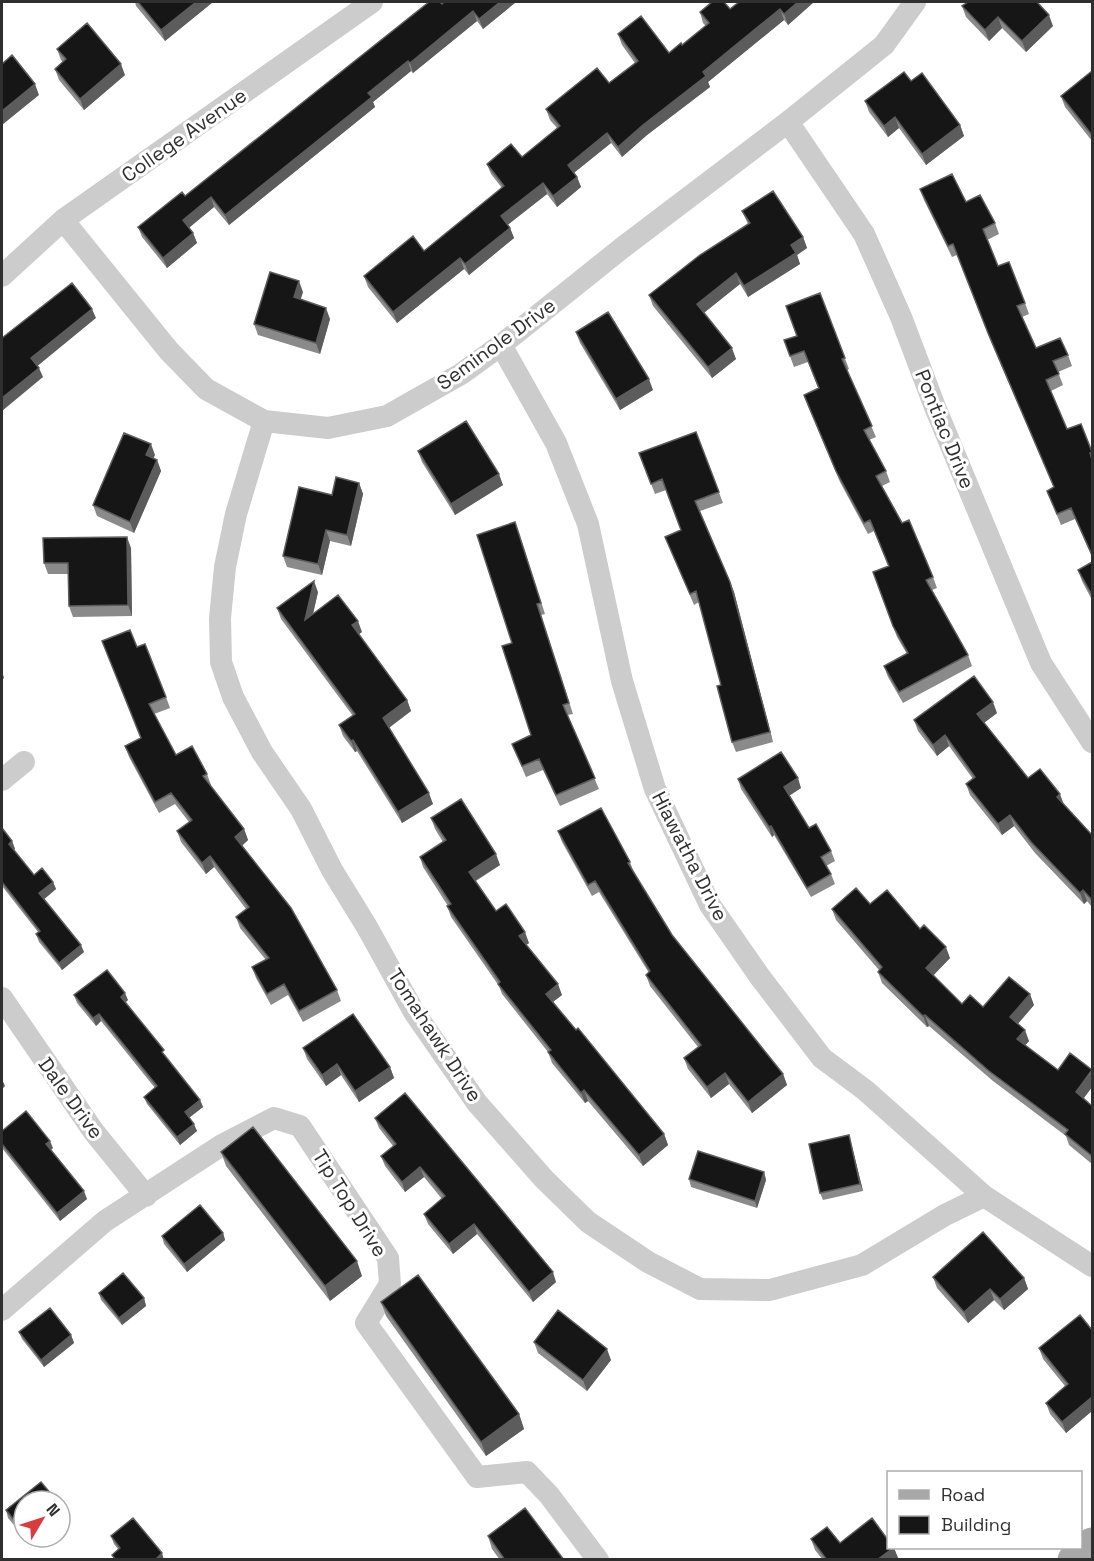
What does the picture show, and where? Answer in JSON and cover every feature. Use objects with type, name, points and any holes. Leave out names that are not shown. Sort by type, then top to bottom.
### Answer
[{"type":"main road","points":[[1074,1560],[1092,1544]]},
{"type":"street","name":"College Avenue","points":[[2,276],[63,220],[372,2]]},
{"type":"street","name":"Seminole Drive","points":[[63,220],[169,351],[207,389],[264,421],[328,428],[387,416],[461,374],[501,345],[622,248],[788,122],[884,45],[915,2]]},
{"type":"street","name":"Pontiac Drive","points":[[788,122],[864,234],[901,317],[935,407],[1041,663],[1092,742]]},
{"type":"street","name":"Hiawatha Drive","points":[[501,345],[556,443],[588,524],[622,681],[655,789],[710,905],[760,977],[822,1058],[866,1090],[984,1196],[1092,1266]]},
{"type":"street","name":"Tomahawk Drive","points":[[264,421],[236,514],[225,567],[220,618],[221,662],[233,697],[262,752],[301,808],[332,870],[367,927],[414,1012],[477,1103],[544,1179],[588,1222],[648,1262],[700,1289],[770,1290],[862,1265],[945,1215],[984,1196]]},
{"type":"street","points":[[2,780],[24,762]]},
{"type":"street","name":"Dale Drive","points":[[2,998],[94,1132],[146,1196]]},
{"type":"street","name":"Tip Top Drive","points":[[2,1310],[105,1221],[222,1144],[274,1118],[300,1126],[388,1258],[390,1284],[366,1323],[477,1477],[526,1472],[549,1495],[598,1560]]},
{"type":"building","points":[[138,2],[196,2],[161,30]]},
{"type":"building","points":[[429,2],[442,4],[444,2],[500,2],[479,19],[473,11],[410,63],[408,61],[368,93],[372,97],[225,215],[211,197],[183,220],[193,233],[163,258],[138,227],[182,192],[185,196]]},
{"type":"building","points":[[712,2],[724,2],[730,9],[739,2],[798,2],[784,14],[780,9],[703,72],[706,76],[618,147],[607,133],[568,165],[577,177],[553,196],[543,183],[501,216],[510,228],[465,264],[460,258],[393,312],[364,276],[413,236],[424,251],[504,186],[487,164],[511,144],[522,157],[560,126],[546,109],[597,68],[609,83],[638,61],[618,34],[641,16],[669,53],[709,23],[700,12]]},
{"type":"building","points":[[968,2],[1037,2],[1049,15],[1022,41],[998,17],[985,30],[962,6]]},
{"type":"building","points":[[87,23],[121,64],[80,99],[55,69],[66,59],[57,49]]},
{"type":"building","points":[[12,55],[35,84],[2,111],[2,64]]},
{"type":"building","points":[[1092,71],[1092,135],[1061,96]]},
{"type":"building","points":[[904,72],[911,81],[922,73],[960,125],[922,154],[895,117],[884,126],[865,101]]},
{"type":"building","points":[[952,174],[966,202],[980,195],[995,223],[983,229],[998,266],[1009,262],[1025,303],[1017,306],[1036,348],[1060,338],[1068,355],[1053,361],[1059,374],[1046,380],[1067,429],[1081,424],[1092,452],[1090,453],[1092,460],[1092,555],[1071,508],[1057,514],[1047,491],[1054,487],[988,333],[953,244],[948,246],[920,189]]},
{"type":"building","points":[[773,191],[803,237],[791,245],[796,253],[744,286],[736,273],[697,304],[732,348],[708,367],[649,295],[700,255],[750,223],[742,211]]},
{"type":"building","points":[[270,272],[299,281],[294,297],[326,308],[316,343],[254,324]]},
{"type":"building","points":[[72,283],[92,309],[31,358],[39,368],[2,398],[2,338]]},
{"type":"building","points":[[820,293],[845,358],[842,359],[872,426],[864,430],[886,471],[876,476],[902,523],[909,520],[933,577],[926,580],[968,655],[899,692],[884,666],[908,653],[893,626],[873,572],[889,566],[870,520],[864,523],[836,471],[804,395],[819,388],[804,351],[790,356],[784,340],[797,336],[786,306]]},
{"type":"building","points":[[608,312],[649,379],[616,399],[576,332]]},
{"type":"building","points":[[466,421],[499,474],[451,504],[418,451]]},
{"type":"building","points":[[696,432],[719,492],[695,501],[730,582],[770,732],[732,742],[717,686],[721,685],[696,591],[690,594],[665,537],[681,530],[662,479],[651,484],[639,453]]},
{"type":"building","points":[[124,433],[151,444],[146,455],[157,460],[130,522],[93,505]]},
{"type":"building","points":[[336,477],[359,483],[347,535],[326,530],[318,564],[283,556],[299,487],[332,495]]},
{"type":"building","points":[[515,522],[541,603],[537,604],[569,703],[563,705],[595,778],[556,795],[539,759],[522,766],[512,744],[531,735],[502,646],[512,643],[477,535]]},
{"type":"building","points":[[127,537],[128,605],[69,606],[68,563],[44,563],[43,538]]},
{"type":"building","points":[[1092,562],[1092,595],[1078,570]]},
{"type":"building","points":[[314,581],[305,620],[338,595],[358,621],[352,625],[407,700],[383,718],[429,793],[398,812],[353,740],[351,741],[339,725],[355,714],[277,608]]},
{"type":"building","points":[[130,630],[137,647],[145,644],[166,697],[149,704],[176,755],[192,746],[207,774],[203,776],[244,829],[235,837],[291,908],[337,990],[299,1011],[284,984],[267,994],[252,967],[269,958],[236,917],[249,907],[210,856],[202,863],[177,831],[192,820],[171,793],[155,802],[125,746],[141,738],[102,641]]},
{"type":"building","points":[[974,676],[993,702],[977,714],[1028,778],[1040,769],[1060,794],[1057,797],[1092,835],[1092,900],[1083,890],[1080,893],[1031,842],[1010,815],[998,824],[966,784],[975,777],[945,735],[933,745],[914,720]]},
{"type":"building","points":[[781,752],[798,778],[784,787],[809,828],[816,824],[831,851],[821,857],[831,874],[807,888],[771,826],[769,827],[738,779]]},
{"type":"building","points":[[461,799],[496,854],[469,872],[496,911],[506,904],[525,932],[519,936],[558,984],[546,994],[576,1030],[578,1028],[664,1134],[639,1155],[584,1090],[581,1093],[548,1052],[551,1050],[498,984],[500,982],[447,906],[451,904],[420,857],[446,840],[431,818]]},
{"type":"building","points":[[601,808],[630,862],[628,863],[672,935],[783,1074],[748,1102],[725,1073],[707,1087],[684,1058],[701,1045],[646,975],[650,971],[595,881],[588,885],[558,831]]},
{"type":"building","points":[[2,828],[12,841],[9,844],[34,875],[42,868],[53,882],[39,893],[81,945],[59,963],[36,934],[40,931],[2,882]]},
{"type":"building","points":[[856,888],[870,904],[887,890],[920,929],[924,925],[946,947],[926,968],[962,1004],[970,995],[983,1007],[1009,977],[1030,994],[1010,1017],[1025,1030],[1017,1039],[1058,1070],[1070,1053],[1092,1070],[1076,1092],[1092,1106],[1092,1156],[1065,1134],[1068,1130],[989,1071],[925,1015],[923,1016],[878,972],[882,967],[832,909]]},
{"type":"building","points":[[107,970],[125,993],[121,997],[164,1050],[162,1052],[200,1100],[185,1112],[194,1124],[177,1137],[144,1097],[157,1086],[99,1014],[93,1018],[74,995]]},
{"type":"building","points":[[353,1014],[390,1067],[355,1091],[337,1064],[322,1075],[303,1048]]},
{"type":"building","points":[[405,1093],[553,1272],[529,1292],[474,1224],[449,1244],[424,1214],[445,1196],[420,1167],[402,1182],[381,1156],[396,1144],[375,1118]]},
{"type":"building","points":[[26,1111],[50,1141],[46,1144],[84,1191],[57,1213],[2,1144],[2,1131]]},
{"type":"building","points":[[253,1127],[357,1261],[325,1286],[221,1152]]},
{"type":"building","points":[[849,1135],[860,1184],[820,1193],[809,1144]]},
{"type":"building","points":[[698,1151],[764,1172],[755,1201],[689,1179]]},
{"type":"building","points":[[200,1205],[223,1233],[184,1264],[162,1236]]},
{"type":"building","points":[[983,1232],[1024,1278],[1000,1299],[990,1289],[964,1312],[933,1277]]},
{"type":"building","points":[[123,1273],[144,1298],[119,1318],[99,1293]]},
{"type":"building","points":[[418,1275],[519,1414],[481,1442],[381,1302]]},
{"type":"building","points":[[50,1308],[71,1335],[41,1360],[19,1332]]},
{"type":"building","points":[[558,1310],[607,1349],[583,1380],[534,1342]]},
{"type":"building","points":[[1080,1315],[1092,1330],[1092,1397],[1062,1422],[1046,1403],[1068,1384],[1039,1348]]},
{"type":"building","points":[[41,1482],[47,1489],[32,1489]]},
{"type":"building","points":[[12,1505],[12,1518],[6,1510]]},
{"type":"building","points":[[525,1508],[564,1560],[505,1560],[488,1536]]},
{"type":"building","points":[[133,1518],[162,1553],[155,1560],[116,1560],[112,1555],[120,1548],[111,1536]]},
{"type":"building","points":[[872,1518],[887,1539],[887,1549],[892,1549],[877,1560],[827,1560],[811,1539],[827,1527],[840,1543]]}]
